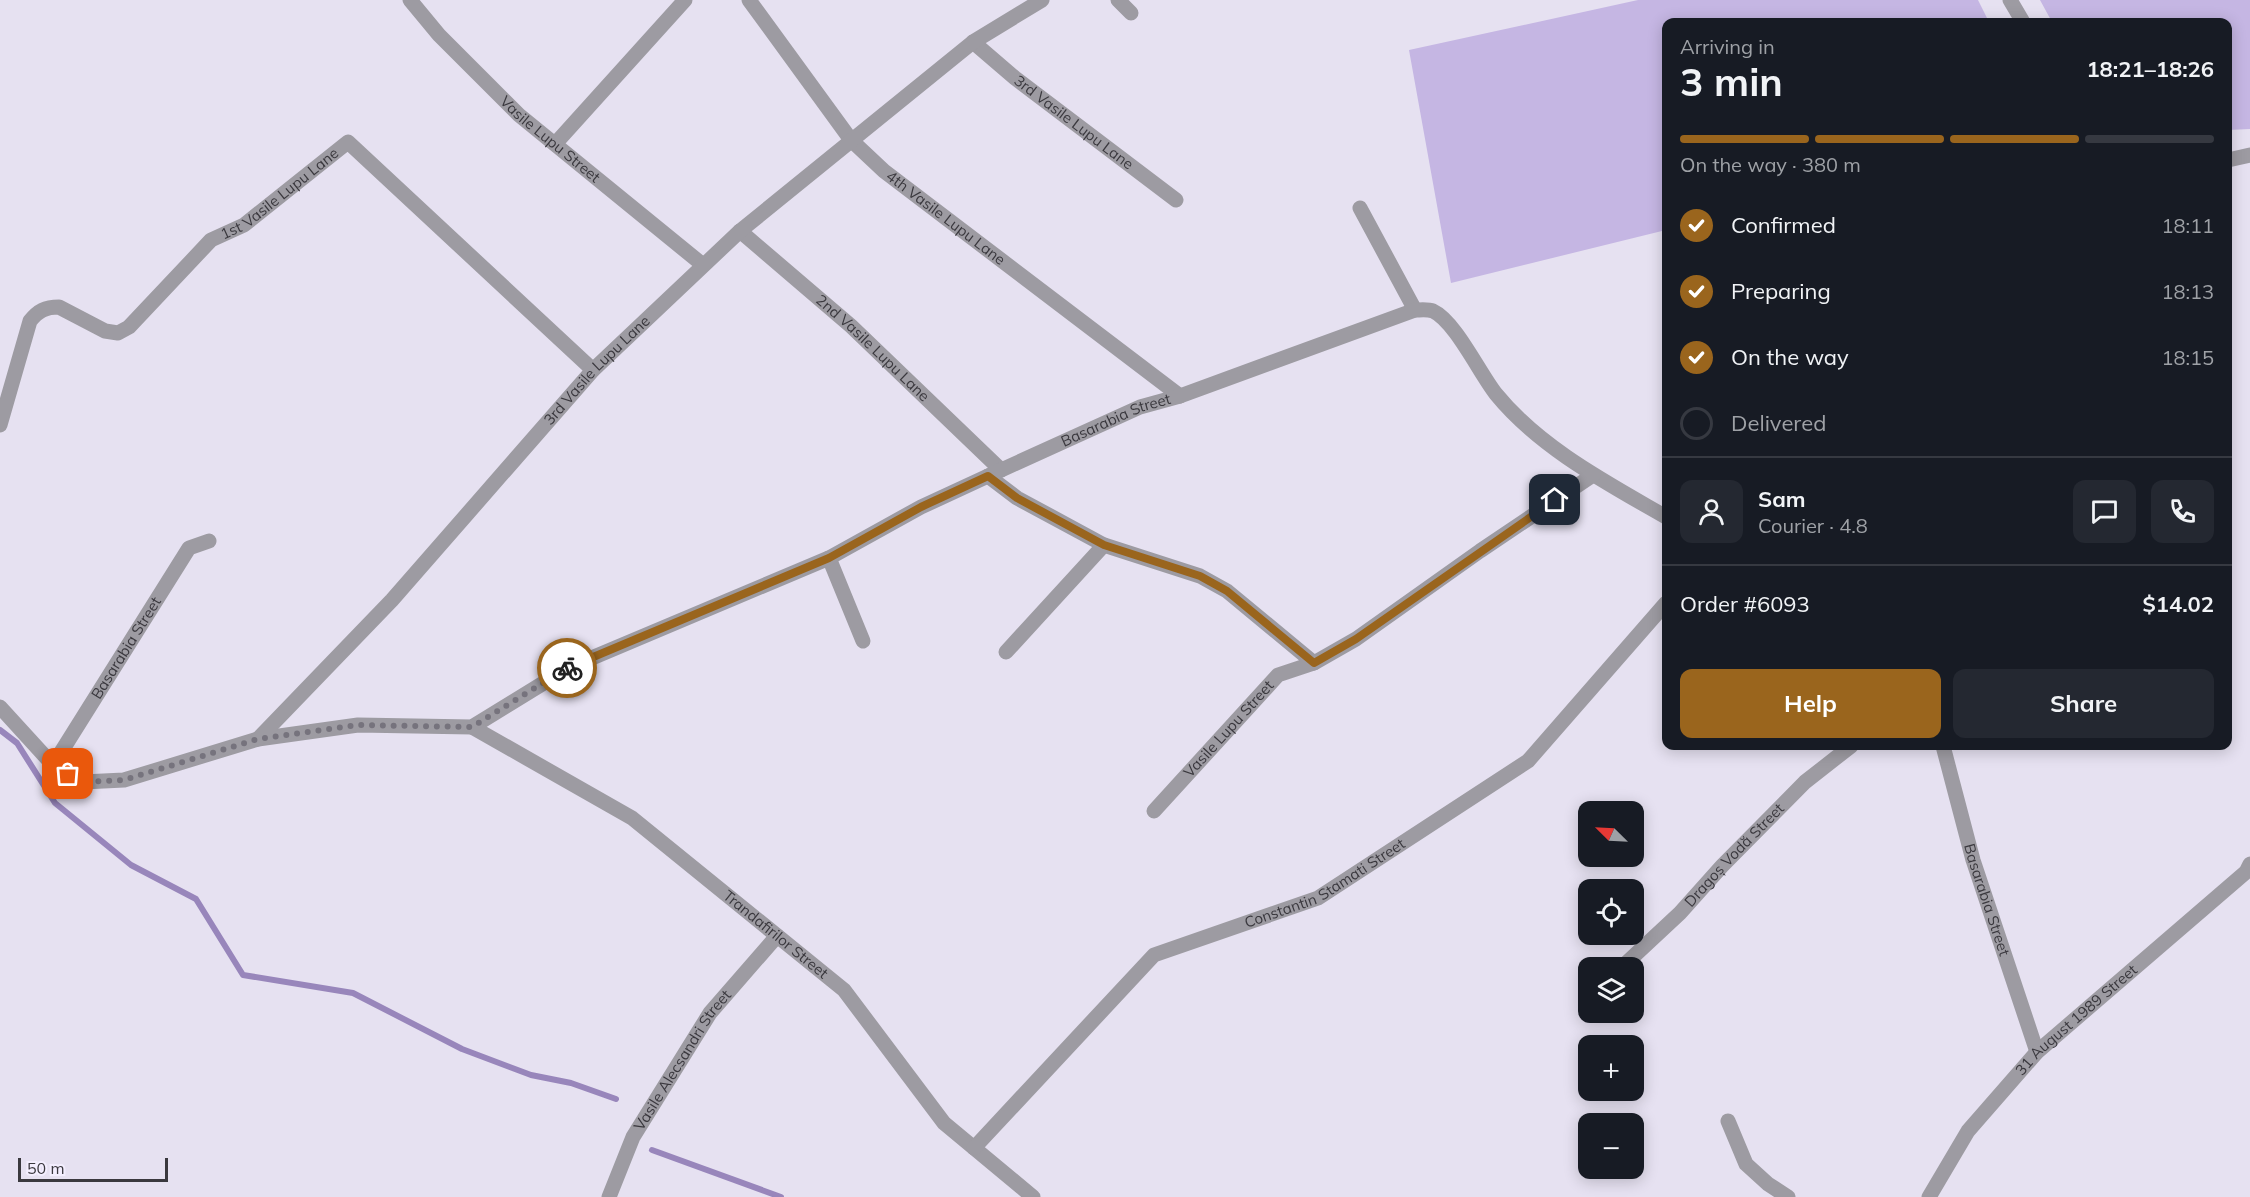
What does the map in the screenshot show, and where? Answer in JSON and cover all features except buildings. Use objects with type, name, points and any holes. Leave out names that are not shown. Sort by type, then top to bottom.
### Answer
[{"type":"street","name":"Vasile Lupu Street","points":[[410,0],[439,35],[519,116],[704,265]]},
{"type":"street","points":[[555,144],[685,0]]},
{"type":"street","name":"4th Vasile Lupu Lane","points":[[749,0],[851,140],[884,171],[1180,396]]},
{"type":"street","name":"3rd Vasile Lupu Lane","points":[[258,739],[392,600],[593,370],[740,231],[973,42],[1042,0]]},
{"type":"street","points":[[1118,0],[1131,13]]},
{"type":"street","points":[[2010,0],[2021,18]]},
{"type":"street","name":"3rd Vasile Lupu Lane","points":[[973,42],[1015,78],[1176,200]]},
{"type":"street","name":"1st Vasile Lupu Lane","points":[[0,425],[30,321],[38,311],[59,307],[105,331],[118,333],[124,330],[211,240],[244,225],[348,142],[593,370]]},
{"type":"street","points":[[2232,161],[2250,155]]},
{"type":"street","points":[[1360,208],[1415,309],[1431,310],[1445,319],[1491,388],[1515,417],[1593,475],[1662,515]]},
{"type":"street","name":"2nd Vasile Lupu Lane","points":[[740,231],[851,326],[994,473]]},
{"type":"street","name":"Basarabia Street","points":[[472,727],[568,668],[829,558],[921,507],[1140,407],[1180,396],[1415,309]]},
{"type":"street","points":[[994,473],[1017,498],[1104,545],[1200,576],[1227,591],[1314,663]]},
{"type":"street","name":"Vasile Lupu Street","points":[[1154,811],[1278,675],[1314,663],[1356,639],[1480,551],[1593,475]]},
{"type":"street","name":"Basarabia Street","points":[[53,765],[189,548],[209,541]]},
{"type":"street","points":[[1006,652],[1104,545]]},
{"type":"street","points":[[829,558],[863,641]]},
{"type":"street","name":"Constantin Stamati Street","points":[[974,1148],[1155,955],[1318,898],[1528,761],[1662,608]]},
{"type":"street","points":[[0,707],[53,765],[83,782],[124,780],[258,739],[358,725],[472,727]]},
{"type":"street","name":"Trandafirilor Street","points":[[472,727],[632,818],[844,990],[944,1123],[1033,1197]]},
{"type":"street","name":"Dragoș Vodă Street","points":[[1633,957],[1680,913],[1805,782],[1846,750]]},
{"type":"street","name":"Basarabia Street","points":[[1944,750],[1973,860],[2037,1052]]},
{"type":"street","name":"31 August 1989 Street","points":[[1929,1197],[1968,1131],[2037,1052],[2249,869]]},
{"type":"street","name":"Vasile Alecsandri Street","points":[[609,1197],[633,1137],[710,1013],[777,936]]},
{"type":"street","points":[[1728,1121],[1746,1164],[1768,1184],[1788,1197]]},
{"type":"shaded area","points":[[1638,0],[1978,0],[1987,18],[1662,18],[1662,231],[1451,283],[1409,50]]},
{"type":"shaded area","points":[[2040,0],[2250,0],[2250,129],[2232,130],[2232,18],[2050,18]]},
{"type":"waterway","points":[[0,730],[17,743],[55,803],[131,865],[196,899],[243,975],[353,993],[462,1049],[531,1075],[571,1083],[616,1099]]},
{"type":"waterway","points":[[652,1150],[781,1197]]},
{"type":"way so far","points":[[68,774],[83,782],[124,780],[258,739],[358,725],[472,727],[567,668]]},
{"type":"route","points":[[567,668],[829,558],[921,507],[988,476],[1017,498],[1104,545],[1200,576],[1227,591],[1314,663],[1356,639],[1555,500]]}]
